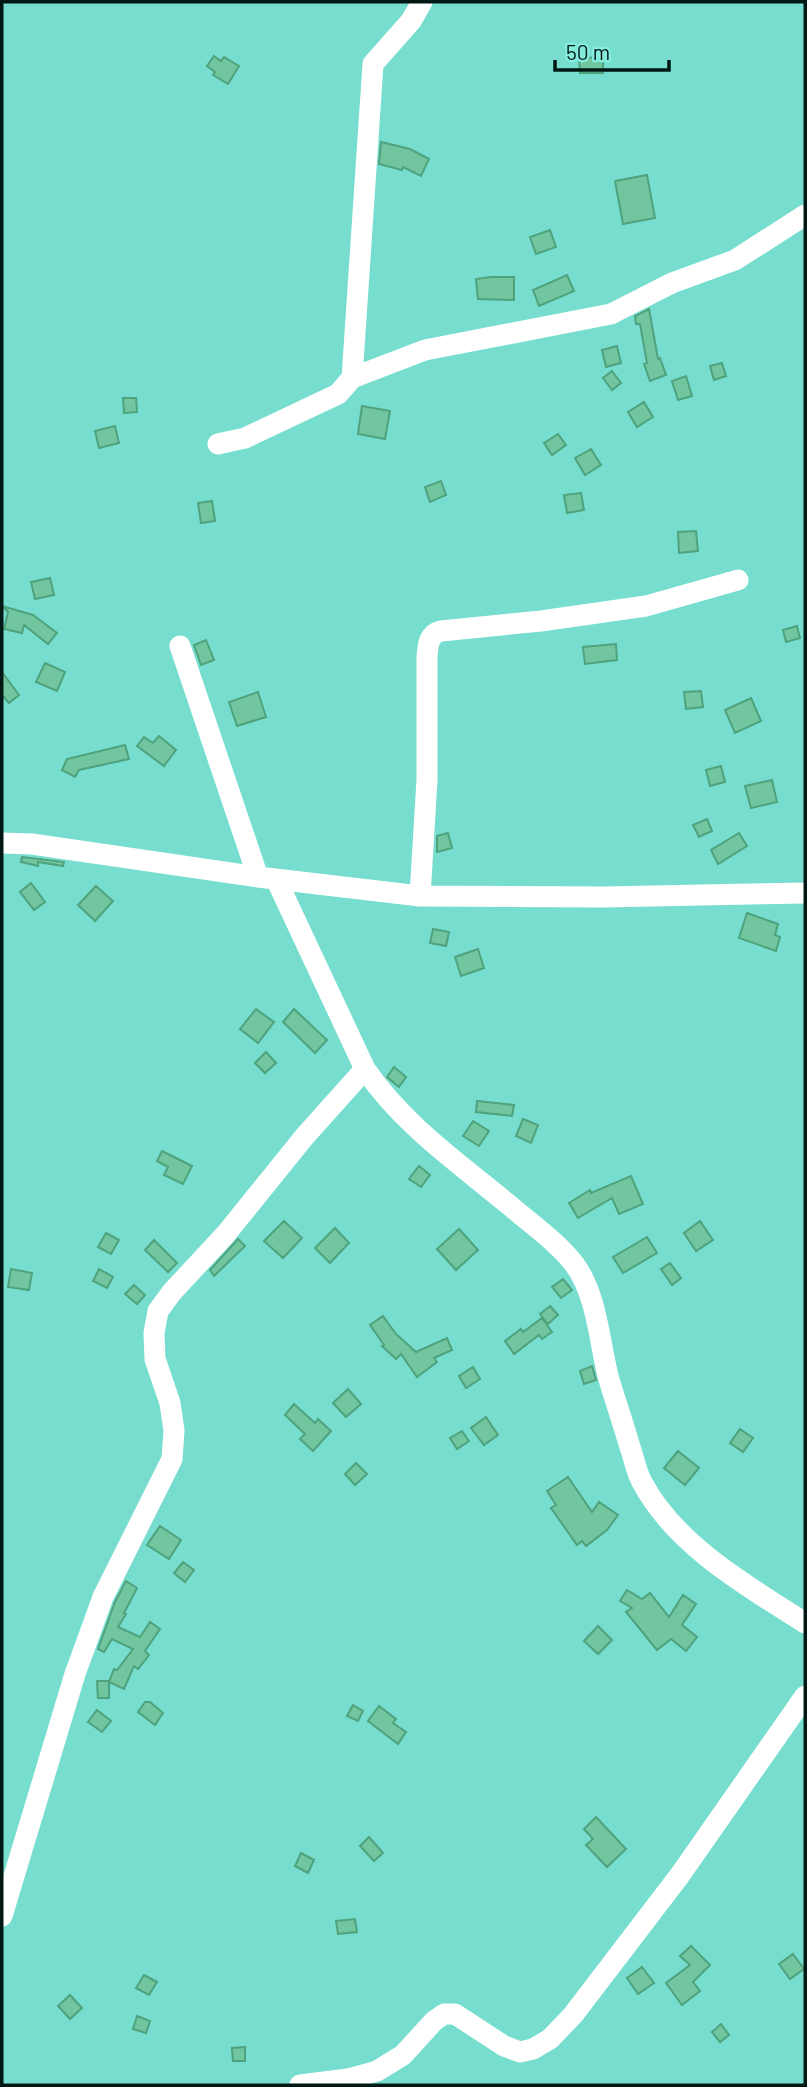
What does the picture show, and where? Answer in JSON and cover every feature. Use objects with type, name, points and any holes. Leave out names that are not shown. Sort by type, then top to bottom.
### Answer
[{"type":"street","points":[[352,379],[373,64],[411,21],[422,2]]},
{"type":"street","points":[[218,444],[245,438],[338,394],[352,379],[425,350],[611,314],[672,283],[735,260],[805,215]]},
{"type":"street","points":[[420,896],[428,780],[427,657],[432,635],[441,631],[541,621],[646,606],[738,580]]},
{"type":"street","points":[[180,646],[267,878],[365,1069],[380,1091],[409,1123],[546,1236],[574,1264],[592,1299],[612,1391],[641,1480],[659,1509],[674,1527],[718,1564],[805,1623]]},
{"type":"street","points":[[2,843],[32,844],[267,878],[420,896],[604,897],[805,893]]},
{"type":"street","points":[[2,1916],[75,1674],[103,1597],[172,1459],[174,1431],[170,1403],[155,1359],[154,1333],[158,1311],[365,1069]]},
{"type":"street","points":[[300,2085],[348,2079],[377,2071],[403,2055],[434,2021],[444,2014],[456,2014],[504,2046],[520,2052],[533,2049],[550,2039],[573,2015],[680,1875],[805,1696]]},
{"type":"building","points":[[214,56],[221,61],[224,57],[239,66],[228,84],[213,75],[215,72],[207,66]]},
{"type":"building","points":[[603,57],[603,73],[580,73],[579,58]]},
{"type":"building","points":[[381,142],[410,149],[429,159],[421,176],[403,167],[402,170],[379,164]]},
{"type":"building","points":[[647,175],[655,218],[623,224],[615,181]]},
{"type":"building","points":[[550,230],[556,247],[536,254],[530,237]]},
{"type":"building","points":[[567,275],[574,291],[539,306],[533,290]]},
{"type":"building","points":[[514,277],[514,300],[478,299],[476,279]]},
{"type":"building","points":[[649,309],[658,359],[660,358],[666,375],[650,381],[644,364],[647,363],[640,324],[636,324],[635,316]]},
{"type":"building","points":[[617,346],[621,363],[606,367],[602,350]]},
{"type":"building","points":[[722,363],[726,376],[714,380],[710,366]]},
{"type":"building","points":[[612,371],[621,383],[612,390],[603,378]]},
{"type":"building","points":[[686,376],[692,396],[678,400],[672,381]]},
{"type":"building","points":[[123,398],[136,398],[137,412],[124,413]]},
{"type":"building","points":[[644,402],[653,417],[637,427],[628,412]]},
{"type":"building","points":[[362,406],[390,411],[385,439],[358,434]]},
{"type":"building","points":[[115,426],[119,443],[99,448],[95,431]]},
{"type":"building","points":[[558,434],[566,445],[552,455],[544,443]]},
{"type":"building","points":[[591,449],[601,465],[585,475],[575,458]]},
{"type":"building","points":[[441,481],[446,495],[430,502],[425,487]]},
{"type":"building","points":[[581,493],[584,510],[567,513],[564,495]]},
{"type":"building","points":[[212,501],[215,521],[201,523],[198,503]]},
{"type":"building","points":[[696,531],[698,551],[679,553],[678,532]]},
{"type":"building","points":[[50,578],[54,595],[35,599],[31,582]]},
{"type":"building","points":[[2,606],[33,615],[57,633],[48,644],[24,625],[22,633],[4,629],[8,612]]},
{"type":"building","points":[[797,626],[800,638],[786,642],[783,630]]},
{"type":"building","points":[[206,640],[214,660],[201,665],[194,645]]},
{"type":"building","points":[[616,644],[617,660],[585,664],[583,647]]},
{"type":"building","points":[[45,663],[65,672],[57,691],[36,682]]},
{"type":"building","points":[[2,672],[19,695],[9,703],[2,695]]},
{"type":"building","points":[[701,691],[703,707],[686,709],[684,692]]},
{"type":"building","points":[[258,692],[266,717],[237,726],[229,702]]},
{"type":"building","points":[[751,698],[761,721],[735,733],[725,710]]},
{"type":"building","points":[[159,736],[176,750],[164,766],[137,746],[144,737],[153,743]]},
{"type":"building","points":[[125,745],[129,759],[79,770],[75,777],[62,770],[67,759]]},
{"type":"building","points":[[721,766],[725,782],[710,786],[706,770]]},
{"type":"building","points":[[772,780],[777,802],[751,808],[745,786]]},
{"type":"building","points":[[707,819],[712,831],[699,837],[693,825]]},
{"type":"building","points":[[448,833],[452,848],[437,852],[437,836]]},
{"type":"building","points":[[739,833],[747,846],[718,864],[711,850]]},
{"type":"building","points":[[22,857],[64,862],[63,866],[38,862],[38,866],[21,862]]},
{"type":"building","points":[[31,883],[45,902],[34,910],[20,892]]},
{"type":"building","points":[[96,886],[113,901],[95,921],[78,905]]},
{"type":"building","points":[[747,913],[778,924],[775,935],[780,937],[776,951],[739,938]]},
{"type":"building","points":[[433,929],[449,932],[446,946],[430,943]]},
{"type":"building","points":[[478,949],[484,968],[461,976],[455,957]]},
{"type":"building","points":[[256,1009],[274,1022],[258,1043],[240,1029]]},
{"type":"building","points":[[294,1009],[327,1040],[315,1053],[283,1022]]},
{"type":"building","points":[[266,1052],[276,1063],[265,1073],[255,1063]]},
{"type":"building","points":[[394,1067],[406,1077],[399,1087],[387,1077]]},
{"type":"building","points":[[477,1101],[514,1105],[512,1116],[476,1112]]},
{"type":"building","points":[[523,1119],[538,1125],[531,1143],[516,1136]]},
{"type":"building","points":[[473,1121],[489,1131],[479,1146],[463,1136]]},
{"type":"building","points":[[162,1151],[192,1166],[183,1184],[164,1175],[168,1167],[157,1161]]},
{"type":"building","points":[[419,1166],[430,1175],[421,1187],[409,1179]]},
{"type":"building","points":[[631,1176],[643,1204],[619,1214],[612,1198],[578,1218],[569,1203],[590,1190],[591,1193]]},
{"type":"building","points":[[284,1221],[302,1238],[283,1258],[264,1241]]},
{"type":"building","points":[[700,1221],[713,1240],[696,1251],[684,1233]]},
{"type":"building","points":[[335,1228],[349,1243],[330,1263],[315,1248]]},
{"type":"building","points":[[459,1229],[478,1250],[456,1270],[437,1249]]},
{"type":"building","points":[[106,1233],[119,1240],[111,1254],[98,1247]]},
{"type":"building","points":[[647,1237],[657,1253],[623,1273],[613,1257]]},
{"type":"building","points":[[238,1239],[245,1246],[214,1276],[210,1270]]},
{"type":"building","points":[[154,1240],[177,1263],[168,1272],[145,1250]]},
{"type":"building","points":[[670,1263],[681,1278],[672,1285],[661,1269]]},
{"type":"building","points":[[11,1269],[32,1273],[29,1290],[8,1287]]},
{"type":"building","points":[[99,1269],[113,1277],[107,1288],[93,1281]]},
{"type":"building","points":[[563,1279],[572,1290],[561,1298],[552,1287]]},
{"type":"building","points":[[134,1285],[145,1295],[137,1304],[125,1294]]},
{"type":"building","points":[[550,1306],[558,1315],[548,1324],[540,1314]]},
{"type":"building","points":[[383,1316],[396,1334],[416,1352],[447,1338],[452,1350],[434,1358],[437,1362],[417,1377],[401,1354],[396,1359],[382,1346],[384,1345],[370,1325]]},
{"type":"building","points":[[542,1318],[552,1332],[542,1339],[539,1335],[514,1354],[505,1341]]},
{"type":"building","points":[[592,1366],[596,1380],[584,1384],[580,1371]]},
{"type":"building","points":[[473,1367],[480,1379],[466,1388],[459,1376]]},
{"type":"building","points":[[348,1389],[361,1404],[346,1417],[333,1403]]},
{"type":"building","points":[[294,1404],[315,1423],[318,1419],[331,1431],[313,1451],[300,1439],[305,1434],[285,1415]]},
{"type":"building","points":[[486,1417],[498,1435],[484,1445],[471,1428]]},
{"type":"building","points":[[740,1429],[753,1438],[743,1452],[730,1443]]},
{"type":"building","points":[[462,1431],[469,1441],[457,1449],[450,1438]]},
{"type":"building","points":[[678,1451],[699,1468],[685,1485],[664,1468]]},
{"type":"building","points":[[356,1463],[367,1474],[355,1485],[345,1474]]},
{"type":"building","points":[[568,1477],[592,1512],[599,1502],[618,1515],[607,1530],[586,1546],[582,1541],[577,1545],[551,1508],[556,1505],[547,1491]]},
{"type":"building","points":[[160,1526],[181,1540],[169,1559],[147,1545]]},
{"type":"building","points":[[183,1562],[194,1570],[185,1582],[174,1573]]},
{"type":"building","points":[[126,1581],[137,1588],[118,1627],[140,1637],[150,1622],[160,1629],[145,1651],[149,1655],[138,1669],[134,1666],[124,1689],[109,1682],[114,1669],[117,1670],[133,1649],[112,1639],[104,1652],[98,1649],[115,1602]]},
{"type":"building","points":[[627,1590],[642,1599],[650,1593],[669,1617],[683,1595],[696,1604],[682,1625],[697,1637],[686,1651],[671,1639],[657,1650],[626,1612],[632,1608],[620,1601]]},
{"type":"building","points":[[598,1626],[612,1640],[598,1654],[584,1641]]},
{"type":"building","points":[[97,1681],[109,1681],[109,1698],[98,1698]]},
{"type":"building","points":[[145,1702],[150,1702],[163,1713],[155,1725],[138,1712]]},
{"type":"building","points":[[353,1705],[363,1711],[358,1721],[347,1716]]},
{"type":"building","points":[[379,1706],[396,1719],[393,1723],[406,1732],[398,1744],[368,1721]]},
{"type":"building","points":[[97,1710],[111,1721],[102,1732],[88,1722]]},
{"type":"building","points":[[596,1817],[626,1849],[607,1867],[586,1845],[593,1839],[584,1829]]},
{"type":"building","points":[[369,1837],[383,1853],[374,1861],[360,1846]]},
{"type":"building","points":[[301,1853],[314,1860],[308,1873],[295,1866]]},
{"type":"building","points":[[355,1919],[357,1932],[338,1934],[336,1921]]},
{"type":"building","points":[[691,1946],[710,1965],[693,1982],[700,1991],[682,2005],[666,1983],[690,1965],[680,1956]]},
{"type":"building","points":[[793,1954],[804,1969],[790,1979],[779,1964]]},
{"type":"building","points":[[642,1967],[654,1983],[638,1994],[627,1978]]},
{"type":"building","points":[[144,1975],[157,1982],[149,1995],[136,1988]]},
{"type":"building","points":[[70,1995],[82,2008],[70,2019],[58,2006]]},
{"type":"building","points":[[137,2016],[150,2021],[146,2033],[133,2029]]},
{"type":"building","points":[[721,2024],[729,2035],[720,2042],[712,2032]]},
{"type":"building","points":[[245,2047],[245,2061],[233,2061],[232,2048]]}]
